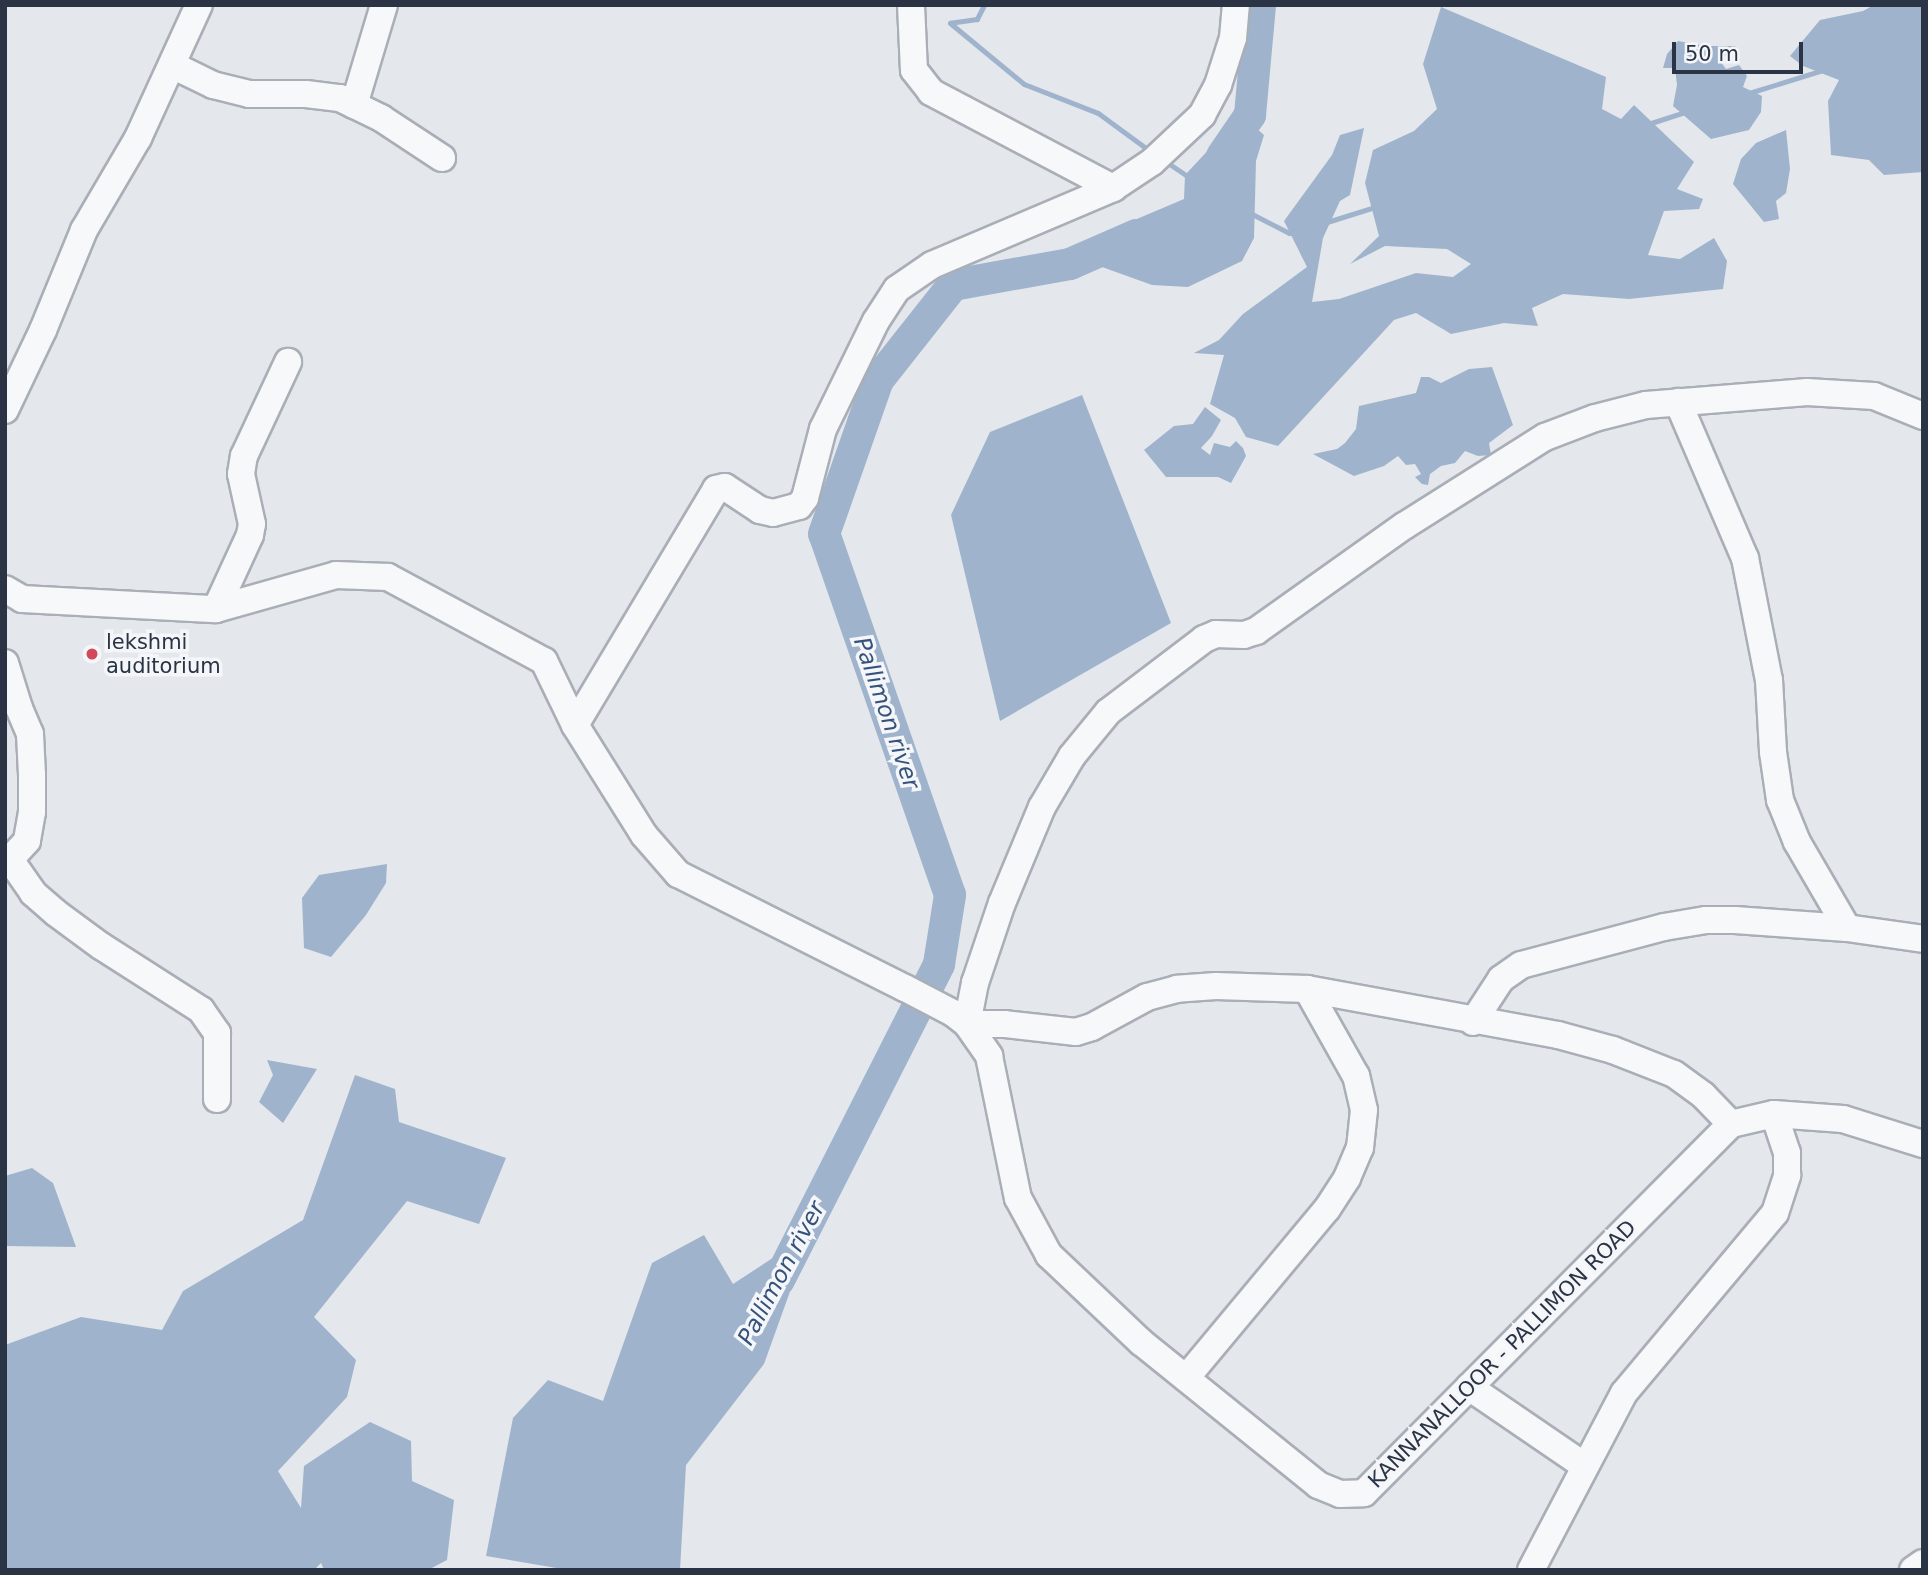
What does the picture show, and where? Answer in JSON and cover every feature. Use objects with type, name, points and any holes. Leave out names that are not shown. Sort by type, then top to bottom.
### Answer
[{"type":"street","points":[[5,410],[43,330],[84,230],[138,138],[199,5]]},
{"type":"street","points":[[354,105],[384,5]]},
{"type":"street","points":[[911,5],[914,70],[931,92],[1113,188]]},
{"type":"street","points":[[575,725],[716,489],[725,487],[760,510],[773,513],[799,506],[805,498],[823,429],[876,321],[897,289],[932,265],[1113,188],[1152,162],[1202,116],[1218,85],[1233,38],[1236,5]]},
{"type":"street","points":[[172,65],[214,85],[249,94],[306,94],[340,99],[381,118],[442,159]]},
{"type":"street","points":[[216,609],[253,524],[242,489],[244,456],[288,362]]},
{"type":"street","points":[[1923,416],[1874,396],[1807,392],[1646,405],[1595,418],[1545,437],[1404,526],[1256,631],[1244,635],[1216,634],[1204,639],[1108,712],[1072,756],[1042,807],[960,1019],[1076,1032],[1092,1027],[1147,997],[1177,989],[1216,986],[1307,989],[1569,1038],[1613,1050],[1674,1074],[1703,1095],[1731,1124],[1774,1114],[1843,1119],[1923,1144]]},
{"type":"street","points":[[1678,402],[1745,558],[1769,680],[1773,752],[1780,800],[1797,842],[1847,928]]},
{"type":"street","name":"KANNANALLOOR - PALLIMON ROAD","points":[[5,589],[22,599],[216,609],[336,575],[388,577],[544,662],[575,725],[644,835],[678,874],[905,988],[960,1019],[989,1056],[1018,1198],[1049,1255],[1142,1342],[1318,1485],[1340,1494],[1364,1493],[1731,1124]]},
{"type":"street","points":[[5,663],[30,734],[32,775],[32,812],[27,841],[8,863],[33,893],[56,913],[101,946],[201,1010],[217,1033],[217,1100]]},
{"type":"street","points":[[1473,1022],[1501,979],[1521,965],[1664,927],[1706,920],[1735,920],[1847,928],[1923,939]]},
{"type":"street","points":[[1186,1378],[1327,1209],[1347,1178],[1360,1148],[1364,1110],[1356,1076],[1307,989]]},
{"type":"street","points":[[1531,1570],[1624,1394],[1774,1213],[1787,1175],[1787,1153],[1774,1114]]},
{"type":"street","points":[[1469,1387],[1585,1466]]},
{"type":"street","points":[[1913,1570],[1923,1563]]},
{"type":"water","points":[[1874,5],[1923,5],[1923,172],[1884,175],[1869,160],[1831,155],[1828,101],[1839,80],[1803,66],[1790,56],[1820,20],[1863,11]]},
{"type":"water","points":[[1441,7],[1606,77],[1602,109],[1621,119],[1634,105],[1694,162],[1677,189],[1703,199],[1699,209],[1664,211],[1648,255],[1680,259],[1714,238],[1727,261],[1723,289],[1629,299],[1563,294],[1532,308],[1538,326],[1504,323],[1451,334],[1416,313],[1394,320],[1278,446],[1246,437],[1235,418],[1210,404],[1224,355],[1194,353],[1219,340],[1243,314],[1307,267],[1284,221],[1332,155],[1340,135],[1364,128],[1350,195],[1340,201],[1323,238],[1312,302],[1339,299],[1416,273],[1453,277],[1471,264],[1447,249],[1385,246],[1350,264],[1379,236],[1365,183],[1373,150],[1414,131],[1437,109],[1423,64]]},
{"type":"water","points":[[1678,41],[1707,46],[1736,46],[1720,61],[1726,69],[1739,65],[1747,76],[1743,87],[1762,96],[1761,112],[1749,130],[1711,139],[1673,106],[1677,85],[1675,68],[1663,68],[1667,54]]},
{"type":"water","points":[[1241,115],[1264,135],[1256,161],[1254,238],[1242,261],[1188,287],[1152,285],[1102,267],[1092,238],[1184,199],[1185,175]]},
{"type":"water","points":[[1786,130],[1790,169],[1786,193],[1776,201],[1779,219],[1764,222],[1733,184],[1741,159],[1756,143]]},
{"type":"water","points":[[1492,367],[1513,425],[1489,443],[1491,455],[1478,456],[1465,451],[1455,463],[1441,466],[1430,474],[1428,485],[1422,484],[1415,477],[1421,474],[1415,464],[1406,465],[1398,456],[1384,466],[1354,476],[1313,454],[1337,449],[1345,443],[1356,429],[1359,406],[1416,393],[1421,377],[1429,377],[1441,383],[1469,369]]},
{"type":"water","points":[[1082,395],[1171,623],[1000,721],[951,515],[990,432]]},
{"type":"water","points":[[1205,407],[1221,420],[1201,448],[1210,455],[1214,443],[1230,447],[1236,441],[1246,456],[1231,483],[1218,477],[1166,477],[1144,450],[1174,426],[1193,424]]},
{"type":"water","points":[[387,864],[386,883],[366,915],[331,957],[304,948],[302,898],[319,875]]},
{"type":"water","points":[[267,1060],[317,1069],[283,1123],[259,1102],[273,1075]]},
{"type":"water","points":[[355,1075],[395,1089],[399,1122],[506,1158],[479,1224],[407,1201],[314,1317],[356,1360],[347,1397],[278,1471],[301,1508],[304,1466],[370,1422],[411,1441],[412,1481],[454,1500],[447,1560],[428,1570],[324,1570],[321,1563],[314,1570],[5,1570],[5,1345],[81,1317],[162,1330],[183,1291],[303,1220]]},
{"type":"water","points":[[32,1168],[53,1183],[76,1247],[5,1246],[5,1176]]},
{"type":"water","points":[[811,1233],[764,1364],[686,1465],[680,1570],[568,1570],[486,1556],[513,1418],[548,1380],[603,1401],[652,1263],[704,1235],[733,1284]]},
{"type":"waterway","points":[[984,5],[977,19],[950,23],[1024,84],[1098,113],[1151,152]]},
{"type":"waterway","name":"Pallimon river","points":[[1222,156],[1250,115],[1260,5]]},
{"type":"waterway","points":[[1749,93],[1823,70]]},
{"type":"waterway","points":[[1648,124],[1686,112]]},
{"type":"waterway","points":[[1165,161],[1189,177]]},
{"type":"waterway","points":[[1327,222],[1378,206]]},
{"type":"waterway","points":[[1250,213],[1289,233],[1294,232]]},
{"type":"waterway","name":"Pallimon river","points":[[779,1280],[939,964],[950,895],[824,534],[878,380],[953,285],[1070,264],[1136,235]]},
{"type":"place","name":"lekshmi auditorium","points":[[92,654]]}]
